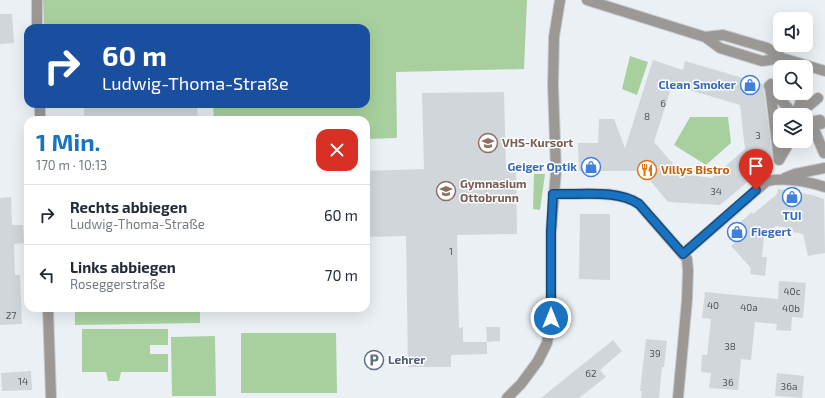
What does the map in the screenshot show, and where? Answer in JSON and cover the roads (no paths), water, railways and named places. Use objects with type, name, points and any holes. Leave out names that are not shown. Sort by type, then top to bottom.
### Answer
[{"type":"street","points":[[36,0],[37,24]]},
{"type":"street","points":[[507,398],[521,384],[538,361],[547,343],[551,318],[551,232],[556,170],[553,85],[554,37],[560,0]]},
{"type":"street","points":[[587,0],[705,37],[723,35],[767,48],[782,58],[825,71]]},
{"type":"street","points":[[773,88],[769,84],[773,111]]},
{"type":"street","points":[[811,108],[818,98]]},
{"type":"street","points":[[786,100],[795,108]]},
{"type":"street","points":[[778,148],[779,160]]},
{"type":"street","points":[[779,160],[783,148]]},
{"type":"street","points":[[779,160],[786,148]]},
{"type":"street","points":[[683,254],[766,181],[825,168]]},
{"type":"street","points":[[783,178],[825,186]]},
{"type":"street","points":[[553,194],[619,195],[630,198],[639,204],[687,259],[688,271],[678,398]]},
{"type":"street","points":[[48,312],[51,398]]},
{"type":"place","name":"Clean Smoker","points":[[750,85]]},
{"type":"place","name":"VHS-Kursort","points":[[488,143]]},
{"type":"place","name":"Geiger Optik","points":[[591,167]]},
{"type":"place","name":"Villys Bistro","points":[[647,170]]},
{"type":"place","name":"Gymnasium Ottobrunn","points":[[446,191]]},
{"type":"place","name":"TUI","points":[[792,197]]},
{"type":"place","name":"Fiegert","points":[[737,232]]},
{"type":"place","name":"Lehrer","points":[[374,360]]}]
